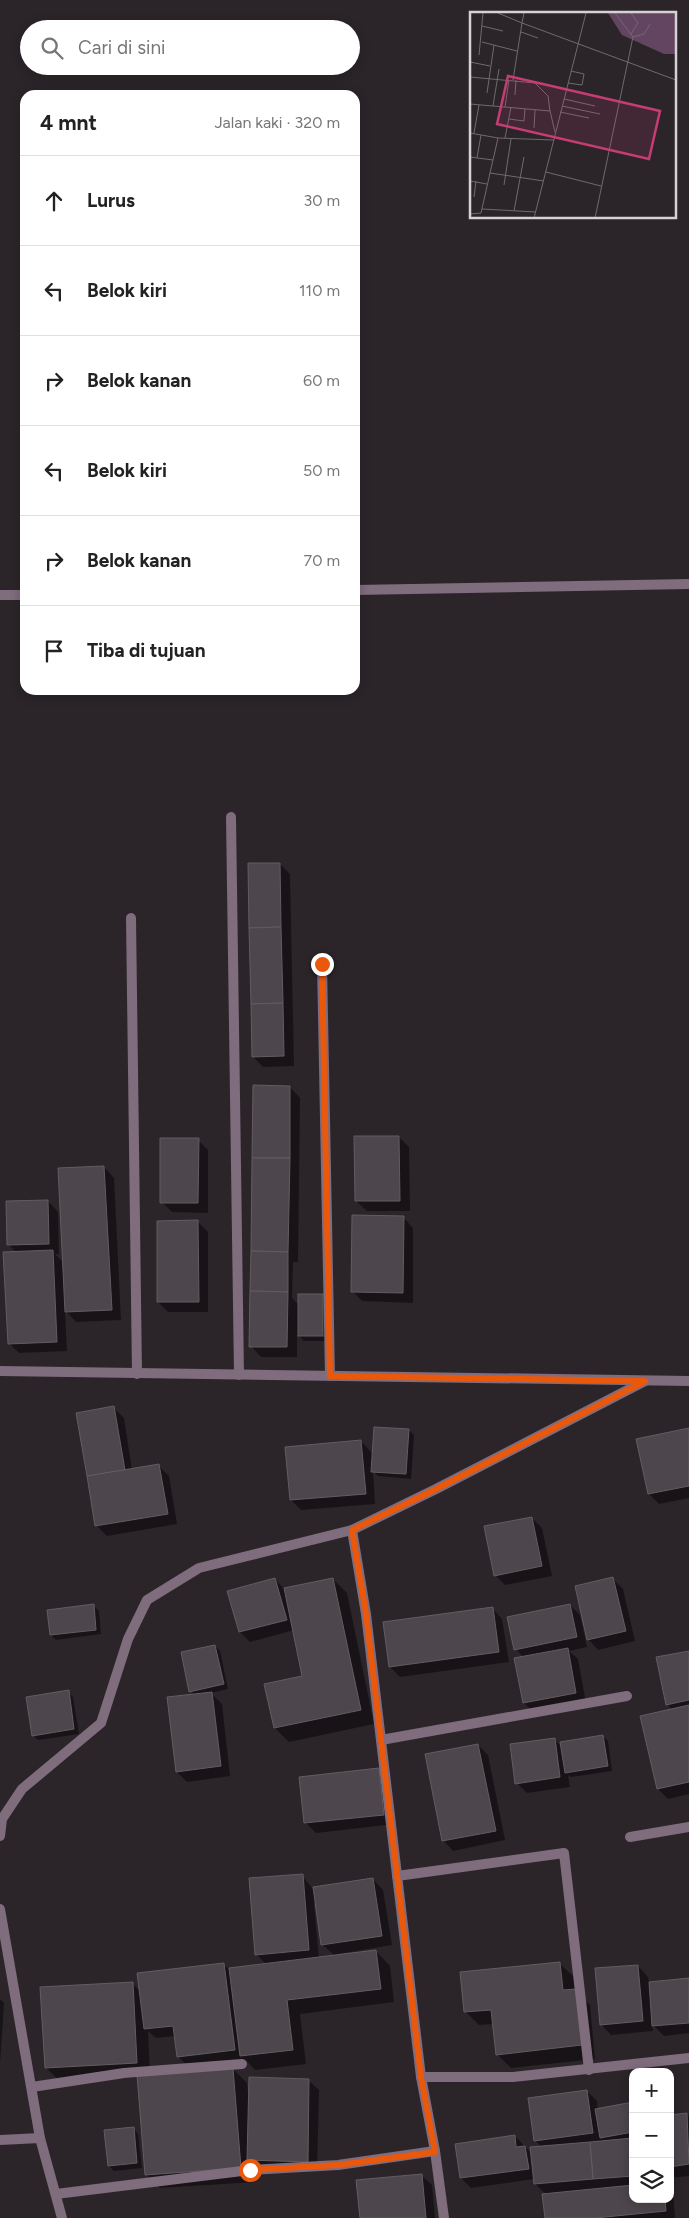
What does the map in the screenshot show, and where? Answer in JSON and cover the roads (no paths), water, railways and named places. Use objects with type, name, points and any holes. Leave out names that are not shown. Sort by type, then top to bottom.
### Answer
[{"type":"street","points":[[360,590],[689,584]]},
{"type":"street","points":[[0,595],[20,595]]},
{"type":"street","points":[[231,817],[239,1375]]},
{"type":"street","points":[[130,918],[137,1374]]},
{"type":"street","points":[[322,964],[330,1376]]},
{"type":"street","points":[[0,1371],[689,1381]]},
{"type":"street","points":[[0,1836],[2,1819],[22,1789],[102,1723],[128,1639],[147,1600],[199,1568],[352,1530],[436,1489],[645,1381]]},
{"type":"street","points":[[352,1530],[366,1614],[421,2077],[435,2152],[444,2218]]},
{"type":"street","points":[[381,1740],[627,1696]]},
{"type":"street","points":[[630,1837],[689,1827]]},
{"type":"street","points":[[397,1876],[564,1852],[589,2070]]},
{"type":"street","points":[[0,1909],[40,2138],[62,2218]]},
{"type":"street","points":[[421,2077],[513,2077],[689,2058]]},
{"type":"street","points":[[32,2087],[124,2072],[242,2064]]},
{"type":"street","points":[[0,2140],[40,2138]]},
{"type":"street","points":[[56,2194],[250,2170],[338,2165],[435,2152]]}]
